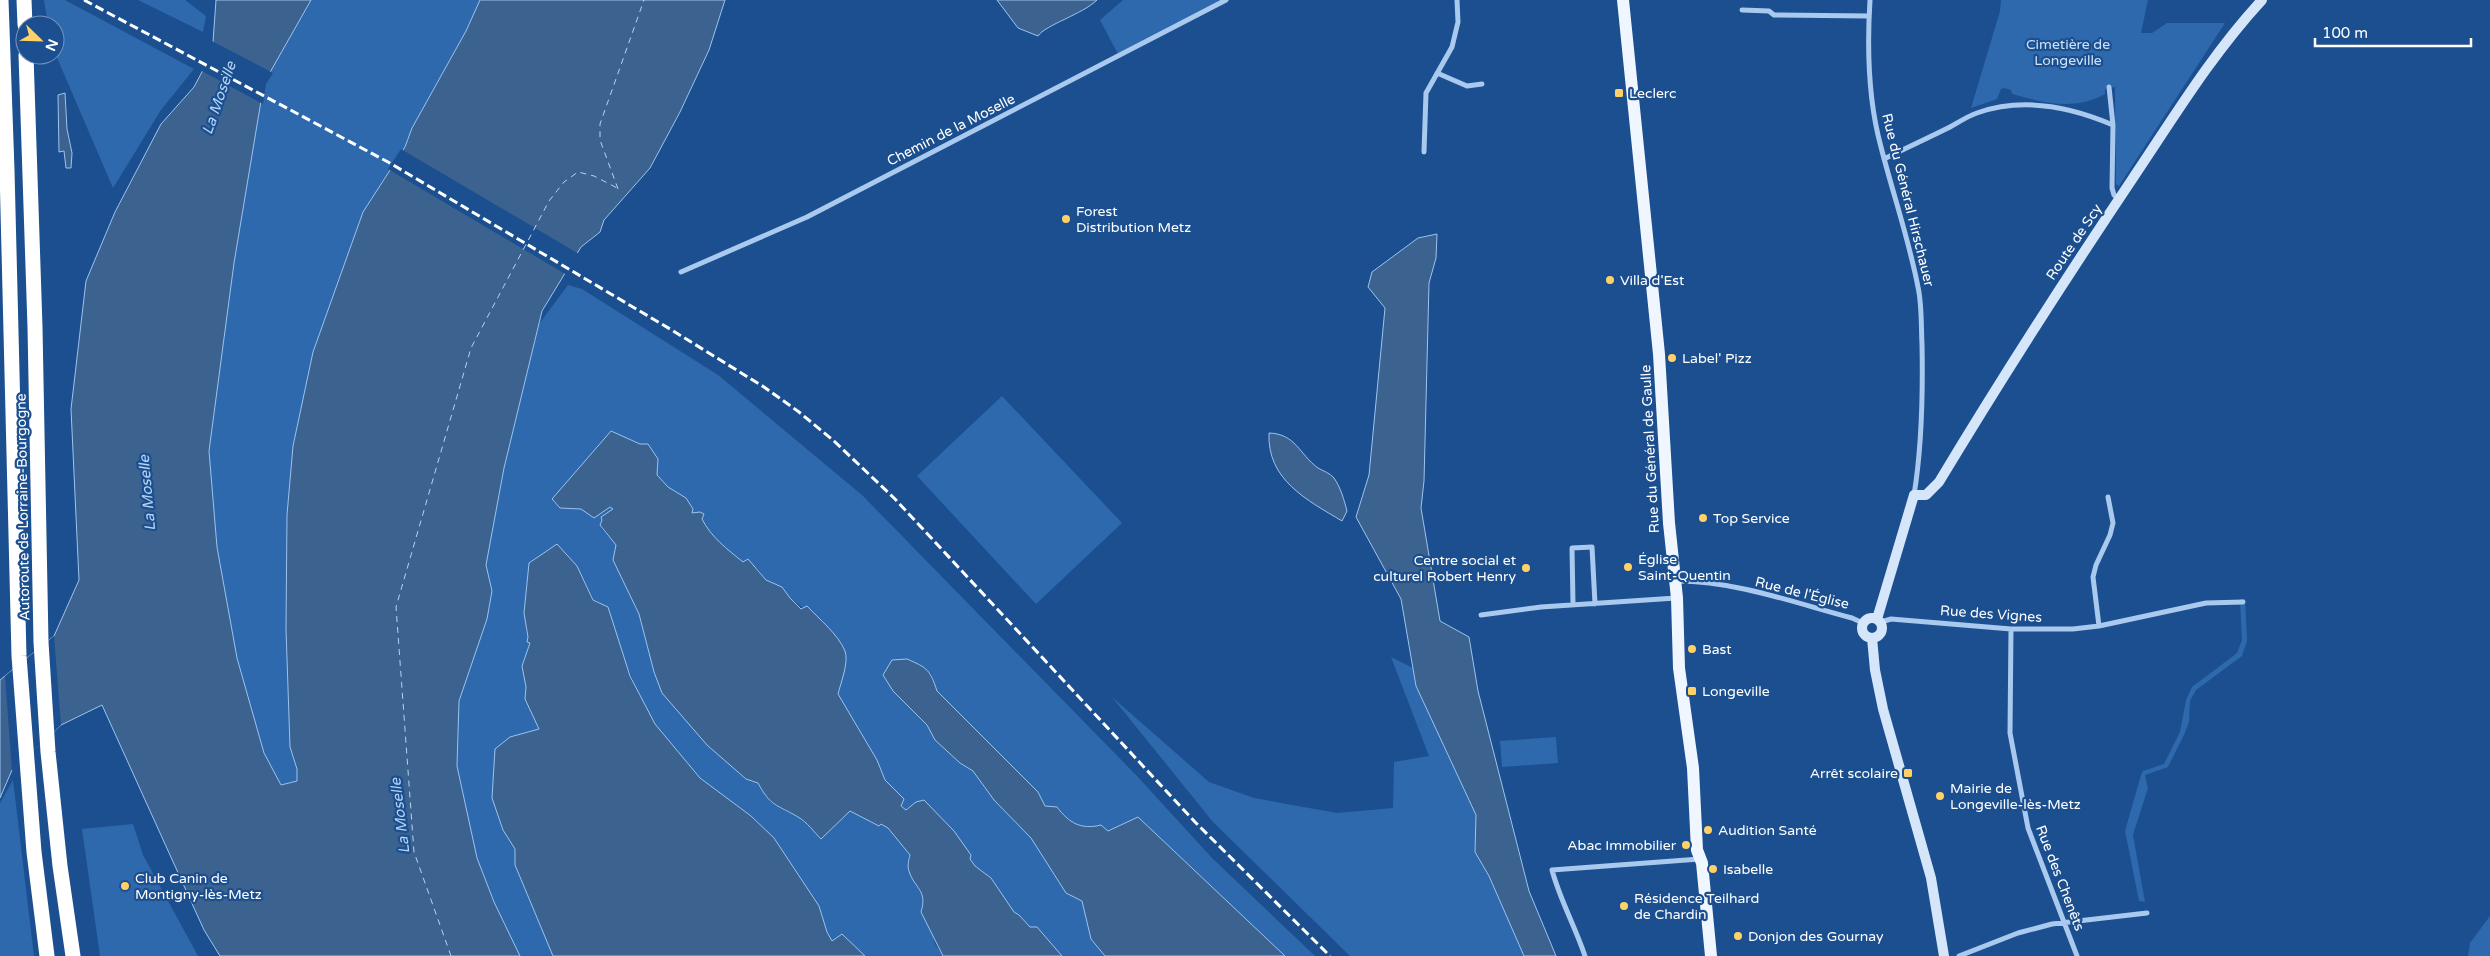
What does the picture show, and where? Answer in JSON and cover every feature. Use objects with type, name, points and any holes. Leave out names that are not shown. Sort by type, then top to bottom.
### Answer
[{"type":"highway","name":"Autoroute de Lorraine-Bourgogne","points":[[1,0],[7,170],[18,656],[34,852],[47,956]]},
{"type":"highway","points":[[24,0],[25,15]]},
{"type":"highway","name":"Autoroute de Lorraine-Bourgogne","points":[[26,65],[35,318],[41,642],[48,752],[60,866],[73,956]]},
{"type":"main road","name":"Rue du Général de Gaulle","points":[[1623,0],[1659,354],[1669,523],[1677,598],[1678,668],[1690,738],[1697,850],[1700,858],[1711,956]]},
{"type":"street","name":"Chemin de la Moselle","points":[[681,272],[807,217],[1226,0]]},
{"type":"street","points":[[1424,152],[1426,93],[1455,38],[1457,0]]},
{"type":"street","name":"Rue du Général Hirschauer","points":[[1870,0],[1870,80],[1875,117],[1884,159],[1910,250],[1920,302],[1921,421],[1914,495]]},
{"type":"street","name":"Route de Scy","points":[[1914,495],[1926,495],[1939,482],[2016,354],[2119,199],[2212,61],[2234,31],[2262,0]]},
{"type":"street","points":[[1742,10],[1769,11],[1774,15],[1869,16]]},
{"type":"street","points":[[1437,73],[1467,86],[1482,84]]},
{"type":"street","points":[[2109,87],[2113,125],[2112,188],[2114,195],[2119,199]]},
{"type":"street","points":[[1884,159],[1977,113],[2002,107],[2036,105],[2068,109],[2086,113],[2113,125]]},
{"type":"street","points":[[1872,638],[1880,634],[1882,628],[1879,620],[1914,495]]},
{"type":"street","points":[[2099,626],[2093,577],[2113,523],[2108,497]]},
{"type":"street","points":[[1573,604],[1572,548],[1592,547],[1595,604]]},
{"type":"street","name":"Rue de l'Église","points":[[1674,581],[1705,582],[1740,589],[1852,618],[1864,623]]},
{"type":"street","points":[[1481,615],[1573,604],[1677,598]]},
{"type":"street","name":"Rue des Vignes","points":[[1879,620],[1946,622],[2011,629],[2073,629],[2099,626],[2206,603],[2243,602]]},
{"type":"street","points":[[1872,638],[1864,633],[1864,623],[1868,618],[1879,620]]},
{"type":"street","name":"Rue des Chenêts","points":[[2011,629],[2010,733],[2028,828],[2077,956]]},
{"type":"street","points":[[1872,638],[1875,670],[1883,709],[1931,878],[1944,956]]},
{"type":"street","points":[[1585,956],[1574,923],[1559,897],[1552,870],[1700,858]]},
{"type":"street","points":[[1959,956],[2018,933],[2052,924],[2147,913]]},
{"type":"green space","points":[[44,0],[65,0],[194,69],[161,110],[113,188],[60,65],[65,65],[65,15],[46,15]]},
{"type":"green space","points":[[138,0],[185,0],[206,16],[203,32]]},
{"type":"green space","points":[[311,0],[480,0],[466,31],[412,128],[405,147],[363,212],[313,352],[293,446],[287,515],[286,629],[290,747],[297,769],[297,781],[280,785],[264,753],[237,658],[217,547],[209,451],[234,263],[264,83]]},
{"type":"green space","points":[[1123,0],[1226,0],[1119,56],[1100,20]]},
{"type":"green space","name":"Cimetière de Longeville","points":[[2001,0],[2148,0],[2141,33],[2152,33],[2167,23],[2225,23],[2119,186],[2116,184],[2115,87],[2105,89],[2105,94],[2093,99],[2071,104],[2036,100],[2012,94],[2011,90],[2004,88],[2001,89],[1997,99],[1971,108],[2000,11]]},
{"type":"green space","points":[[568,285],[582,289],[718,375],[862,495],[1137,776],[1212,858],[1315,956],[1285,956],[1138,817],[1108,831],[1101,825],[1081,826],[1071,821],[1057,807],[1045,806],[1038,792],[937,691],[931,673],[893,691],[927,725],[935,740],[960,763],[973,771],[994,800],[1031,838],[1066,893],[1082,901],[1091,939],[1105,956],[1062,956],[1037,927],[1030,927],[1014,912],[991,878],[975,866],[916,802],[905,810],[901,806],[903,799],[885,780],[877,760],[838,694],[844,668],[845,652],[827,626],[790,598],[782,587],[766,580],[758,569],[743,562],[718,541],[707,529],[702,519],[692,513],[693,509],[686,498],[668,487],[657,475],[658,459],[648,444],[640,444],[611,431],[552,499],[560,508],[581,509],[588,513],[611,507],[613,509],[603,520],[601,528],[616,545],[613,560],[639,614],[654,672],[745,779],[758,783],[770,801],[801,819],[821,839],[850,811],[879,826],[881,824],[888,828],[910,855],[908,870],[923,895],[935,944],[943,956],[865,956],[859,951],[832,941],[827,932],[819,906],[774,838],[751,816],[700,778],[655,724],[642,702],[601,603],[594,600],[577,566],[529,563],[524,612],[530,643],[522,666],[526,687],[525,699],[540,729],[510,737],[503,830],[515,849],[515,865],[553,956],[520,956],[494,902],[477,858],[457,766],[459,701],[492,591],[486,565],[504,468],[539,324]]},
{"type":"green space","points":[[1002,396],[1122,523],[1036,604],[917,476]]},
{"type":"green space","points":[[2240,599],[2245,599],[2247,641],[2242,656],[2196,690],[2190,701],[2189,722],[2168,767],[2145,775],[2148,788],[2133,835],[2145,902],[2139,901],[2125,831],[2141,775],[2143,771],[2164,764],[2180,732],[2186,700],[2192,687],[2237,653],[2242,640]]},
{"type":"green space","points":[[1391,657],[1413,668],[1416,686],[1476,815],[1475,852],[1489,876],[1524,956],[1350,956],[1213,822],[1112,697],[1209,782],[1254,798],[1337,813],[1393,808],[1394,762],[1429,756]]},
{"type":"green space","points":[[1556,737],[1558,763],[1502,767],[1500,741]]},
{"type":"green space","points":[[13,780],[34,956],[0,956],[0,803]]},
{"type":"green space","name":"Club Canin de Montigny-lès-Metz","points":[[133,824],[143,855],[198,956],[100,956],[82,829]]},
{"type":"green space","points":[[2490,916],[2490,956],[2468,956],[2470,943]]},
{"type":"water","name":"La Moselle","points":[[216,0],[311,0],[264,83],[234,263],[209,451],[217,547],[237,658],[264,753],[281,785],[297,781],[297,769],[290,747],[286,629],[287,515],[293,446],[313,352],[363,212],[405,147],[412,128],[466,31],[480,0],[725,0],[709,50],[680,112],[650,168],[604,220],[600,232],[581,247],[542,311],[504,468],[486,565],[492,591],[487,619],[459,701],[457,766],[477,858],[494,902],[520,956],[220,956],[204,930],[102,705],[61,725],[12,770],[0,798],[0,680],[54,636],[79,580],[71,409],[86,281],[115,212],[161,124],[194,87],[203,70],[213,42]]},
{"type":"water","points":[[997,0],[1097,0],[1083,10],[1048,28],[1038,36],[1018,28]]},
{"type":"water","points":[[65,93],[67,129],[72,153],[71,168],[66,168],[64,151],[59,152],[58,95]]},
{"type":"water","points":[[1437,234],[1436,258],[1429,283],[1424,481],[1421,508],[1440,621],[1469,637],[1478,691],[1529,891],[1556,956],[1524,956],[1489,876],[1475,852],[1476,815],[1416,686],[1401,599],[1356,517],[1369,475],[1385,308],[1368,287],[1372,272],[1418,238]]},
{"type":"water","points":[[611,431],[640,444],[648,444],[658,459],[657,475],[668,487],[686,498],[693,509],[692,513],[700,512],[704,514],[702,519],[720,542],[743,562],[748,559],[766,580],[782,587],[801,609],[807,606],[833,633],[842,645],[846,656],[838,694],[877,760],[885,780],[904,799],[901,806],[906,810],[916,802],[924,800],[954,831],[971,855],[970,859],[975,866],[991,878],[1014,912],[1030,927],[1037,927],[1062,956],[943,956],[921,912],[923,899],[909,871],[910,855],[888,828],[881,824],[879,826],[850,811],[821,839],[801,819],[771,801],[758,783],[746,779],[707,745],[662,693],[654,672],[639,614],[613,560],[616,545],[600,525],[601,517],[613,509],[610,507],[594,518],[581,509],[560,508],[552,499]]},
{"type":"water","points":[[1269,433],[1278,434],[1291,441],[1312,463],[1334,478],[1347,511],[1342,521],[1303,496],[1282,476],[1275,464],[1270,449]]},
{"type":"water","points":[[557,544],[577,566],[593,600],[608,607],[630,676],[655,724],[700,778],[751,816],[774,838],[819,906],[827,932],[832,941],[842,934],[865,956],[553,956],[515,865],[515,849],[503,830],[492,798],[495,749],[510,737],[539,729],[525,699],[526,687],[522,666],[530,643],[527,642],[528,637],[524,613],[529,563]]},
{"type":"water","points":[[907,659],[927,670],[937,691],[1038,792],[1045,806],[1057,807],[1071,821],[1081,826],[1101,825],[1108,831],[1138,817],[1285,956],[1105,956],[1091,939],[1082,901],[1066,893],[1031,838],[994,800],[973,771],[960,763],[935,740],[927,725],[893,691],[883,675],[892,660]]},
{"type":"pier","points":[[210,40],[273,73],[266,84],[263,104],[200,70]]},
{"type":"pier","points":[[401,149],[579,254],[567,275],[388,169]]},
{"type":"pier","points":[[54,636],[61,725],[12,771],[5,676]]},
{"type":"ferry route","points":[[618,189],[600,140],[600,124],[644,0]]},
{"type":"ferry route","points":[[451,956],[414,852],[396,607],[471,348],[549,201],[564,182],[578,172],[594,176],[619,189]]},
{"type":"railway","points":[[84,0],[388,162],[670,329],[764,387],[799,412],[834,441],[895,499],[1195,822],[1330,956]]},
{"type":"place","name":"Leclerc","points":[[1619,93]]},
{"type":"place","name":"Forest Distribution Metz","points":[[1066,219]]},
{"type":"place","name":"Villa d'Est","points":[[1610,280]]},
{"type":"place","name":"Label' Pizz","points":[[1672,358]]},
{"type":"place","name":"Top Service","points":[[1703,518]]},
{"type":"place","name":"Église Saint-Quentin","points":[[1628,567]]},
{"type":"place","name":"Centre social et culturel Robert Henry","points":[[1526,568]]},
{"type":"place","name":"Bast","points":[[1692,649]]},
{"type":"place","name":"Longeville","points":[[1692,691]]},
{"type":"place","name":"Arrêt scolaire","points":[[1908,773]]},
{"type":"place","name":"Mairie de Longeville-lès-Metz","points":[[1940,796]]},
{"type":"place","name":"Audition Santé","points":[[1708,830]]},
{"type":"place","name":"Abac Immobilier","points":[[1686,845]]},
{"type":"place","name":"Isabelle","points":[[1713,869]]},
{"type":"place","name":"Club Canin de Montigny-lès-Metz","points":[[125,886]]},
{"type":"place","name":"Résidence Teilhard de Chardin","points":[[1624,906]]},
{"type":"place","name":"Donjon des Gournay","points":[[1738,936]]}]
